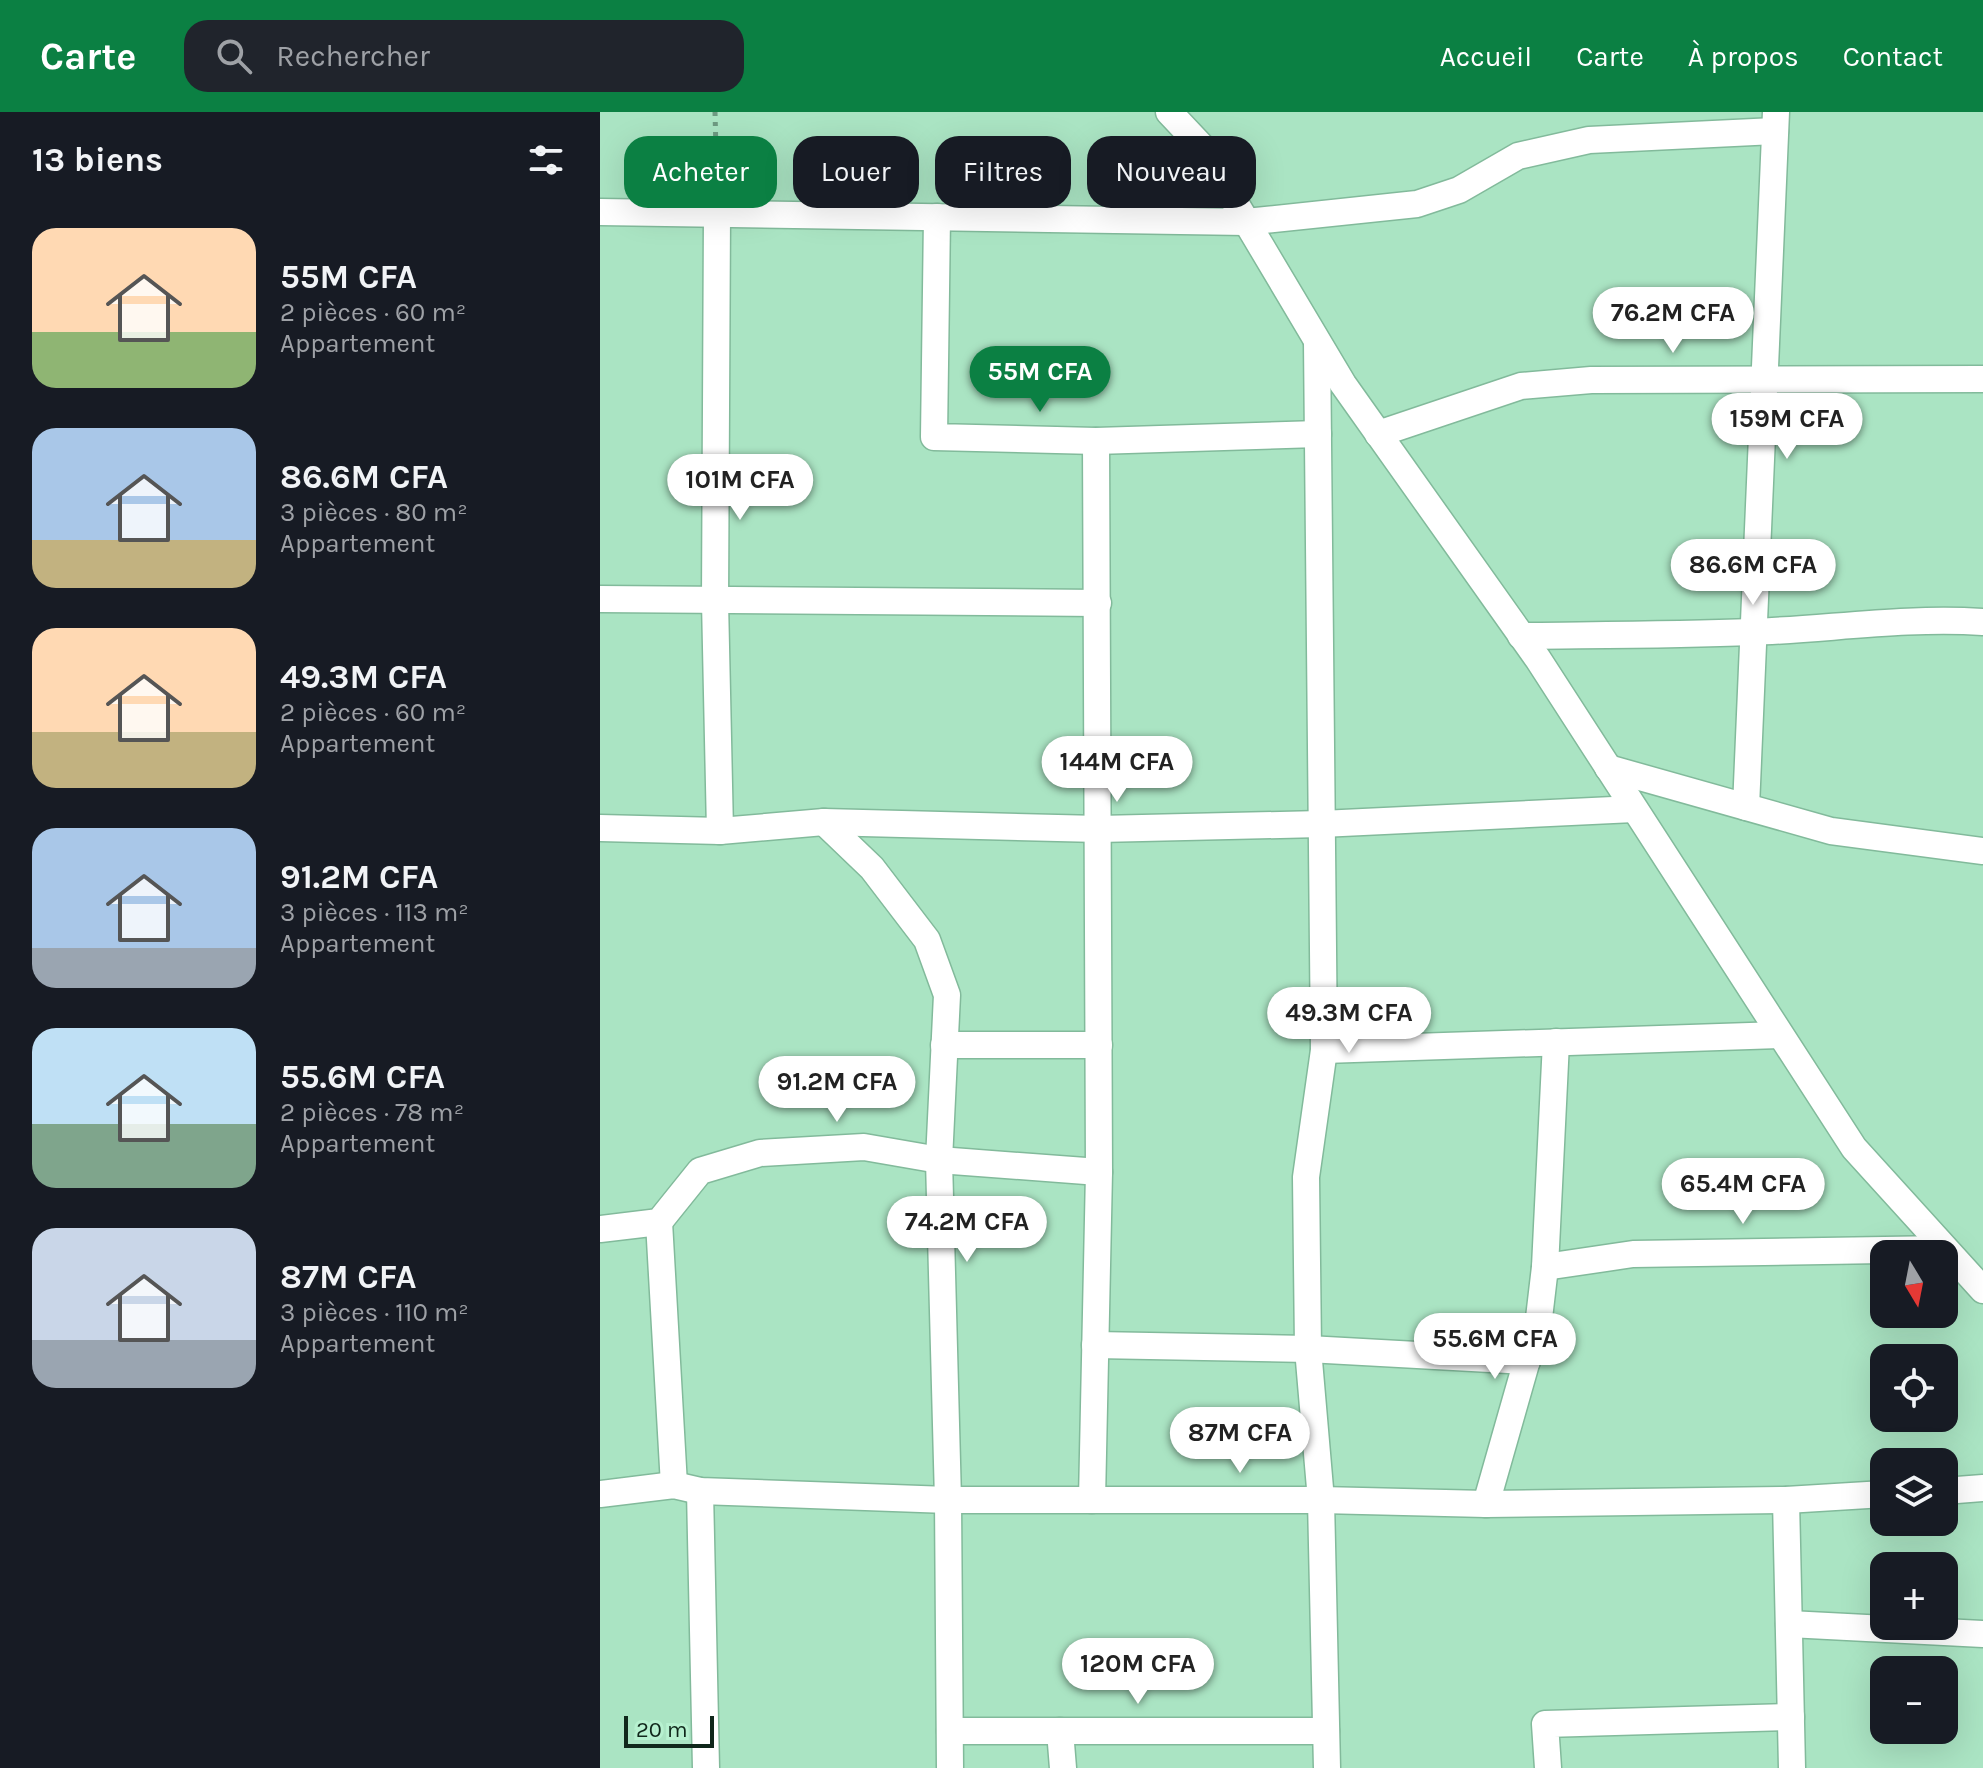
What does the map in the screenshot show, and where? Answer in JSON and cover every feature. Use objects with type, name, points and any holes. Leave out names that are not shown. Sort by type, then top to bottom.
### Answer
[{"type":"street","points":[[1169,112],[1202,147],[1343,384],[1521,636],[1854,1148],[1937,1240]]},
{"type":"street","points":[[600,212],[1246,222],[1417,204],[1459,190],[1518,156],[1589,140],[1776,122],[1746,807]]},
{"type":"street","points":[[717,214],[715,601],[720,831]]},
{"type":"street","points":[[937,217],[934,437],[1096,441],[1318,434]]},
{"type":"street","points":[[1317,341],[1324,1050],[1306,1177],[1308,1349],[1321,1500],[1327,1768]]},
{"type":"street","points":[[1378,434],[1521,386],[1591,380],[1983,379]]},
{"type":"street","points":[[1092,1500],[1099,1172],[1096,441]]},
{"type":"street","points":[[600,599],[1098,603]]},
{"type":"street","points":[[1521,636],[1754,632],[1869,622],[1983,622]]},
{"type":"street","points":[[1608,768],[1831,831],[1983,851]]},
{"type":"street","points":[[600,828],[720,831],[824,822],[1099,829],[1321,824],[1634,809]]},
{"type":"street","points":[[824,822],[872,868],[927,940],[947,995],[939,1160],[948,1500],[950,1768]]},
{"type":"street","points":[[1324,1050],[1780,1035]]},
{"type":"street","points":[[1486,1504],[1539,1318],[1545,1267],[1556,1042]]},
{"type":"street","points":[[944,1045],[1099,1045]]},
{"type":"street","points":[[674,1485],[659,1222],[700,1171],[760,1153],[864,1147],[939,1160],[1099,1172]]},
{"type":"street","points":[[600,1229],[659,1222]]},
{"type":"street","points":[[1545,1267],[1633,1254],[1870,1250]]},
{"type":"street","points":[[1958,1263],[1983,1290]]},
{"type":"street","points":[[1095,1345],[1308,1349],[1527,1361]]},
{"type":"street","points":[[600,1494],[674,1485],[700,1491],[948,1500],[1321,1500],[1486,1504],[1786,1500],[1870,1495]]},
{"type":"street","points":[[1958,1490],[1983,1488]]},
{"type":"street","points":[[700,1491],[706,1768]]},
{"type":"street","points":[[1786,1500],[1792,1768]]},
{"type":"street","points":[[1789,1624],[1983,1634]]},
{"type":"street","points":[[1548,1768],[1545,1724],[1791,1717]]},
{"type":"street","points":[[950,1731],[1326,1731]]},
{"type":"street","points":[[1060,1731],[1063,1768]]},
{"type":"path","points":[[715,112],[717,214]]}]
